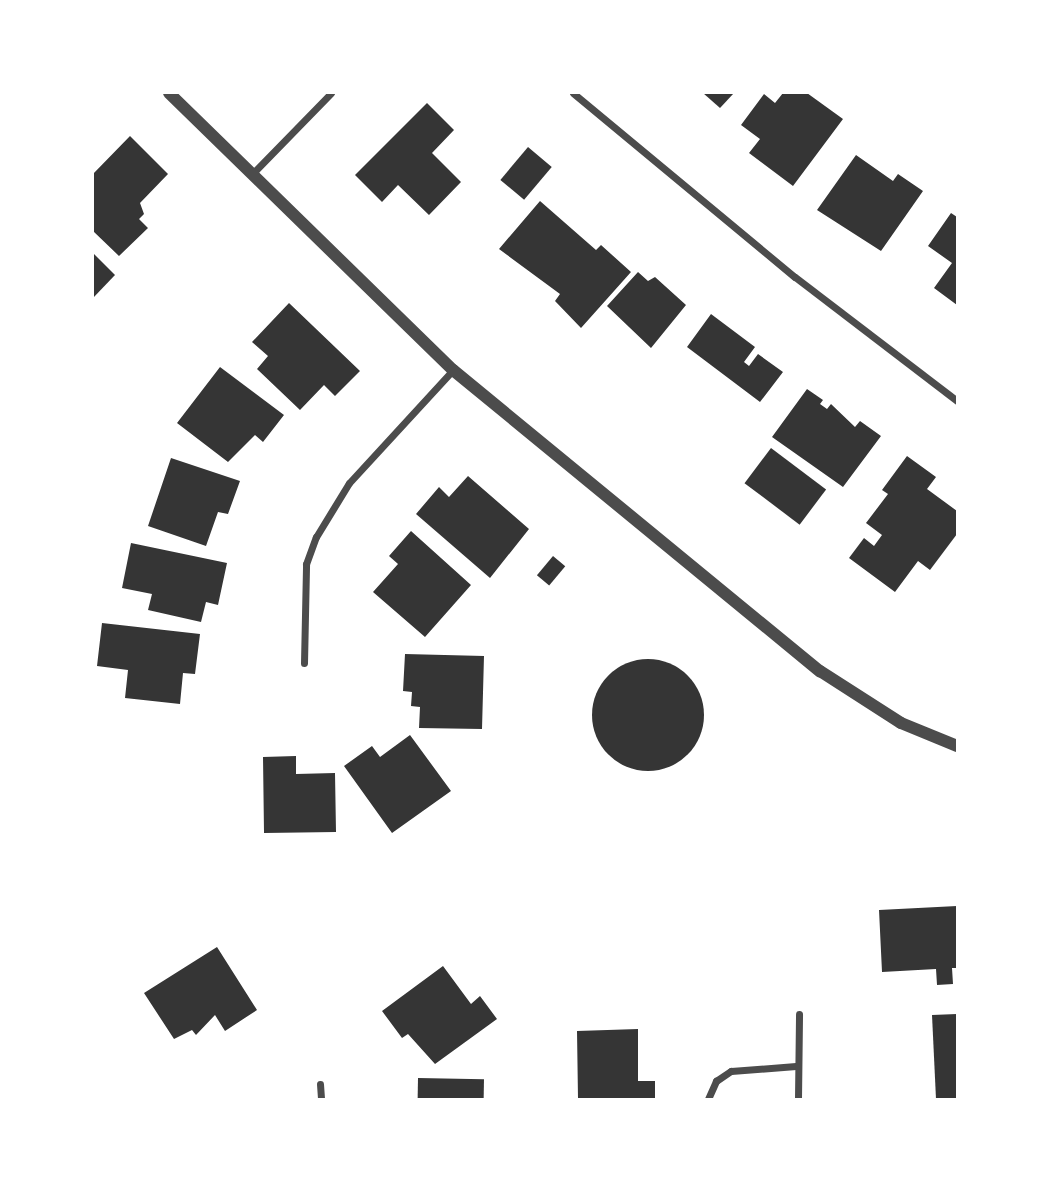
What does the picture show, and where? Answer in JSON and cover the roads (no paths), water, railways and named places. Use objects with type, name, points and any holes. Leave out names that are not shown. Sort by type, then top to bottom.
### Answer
[{"type":"street","points":[[169,93],[453,370],[820,671],[901,723],[957,746]]},
{"type":"street","points":[[252,174],[331,93]]},
{"type":"street","points":[[573,93],[795,277],[957,401]]},
{"type":"street","points":[[304,663],[306,564],[316,537],[349,483],[453,370]]},
{"type":"street","points":[[798,1099],[796,1066],[799,1014]]},
{"type":"street","points":[[708,1099],[716,1082],[731,1071],[796,1066]]},
{"type":"street","points":[[320,1084],[321,1099]]}]
